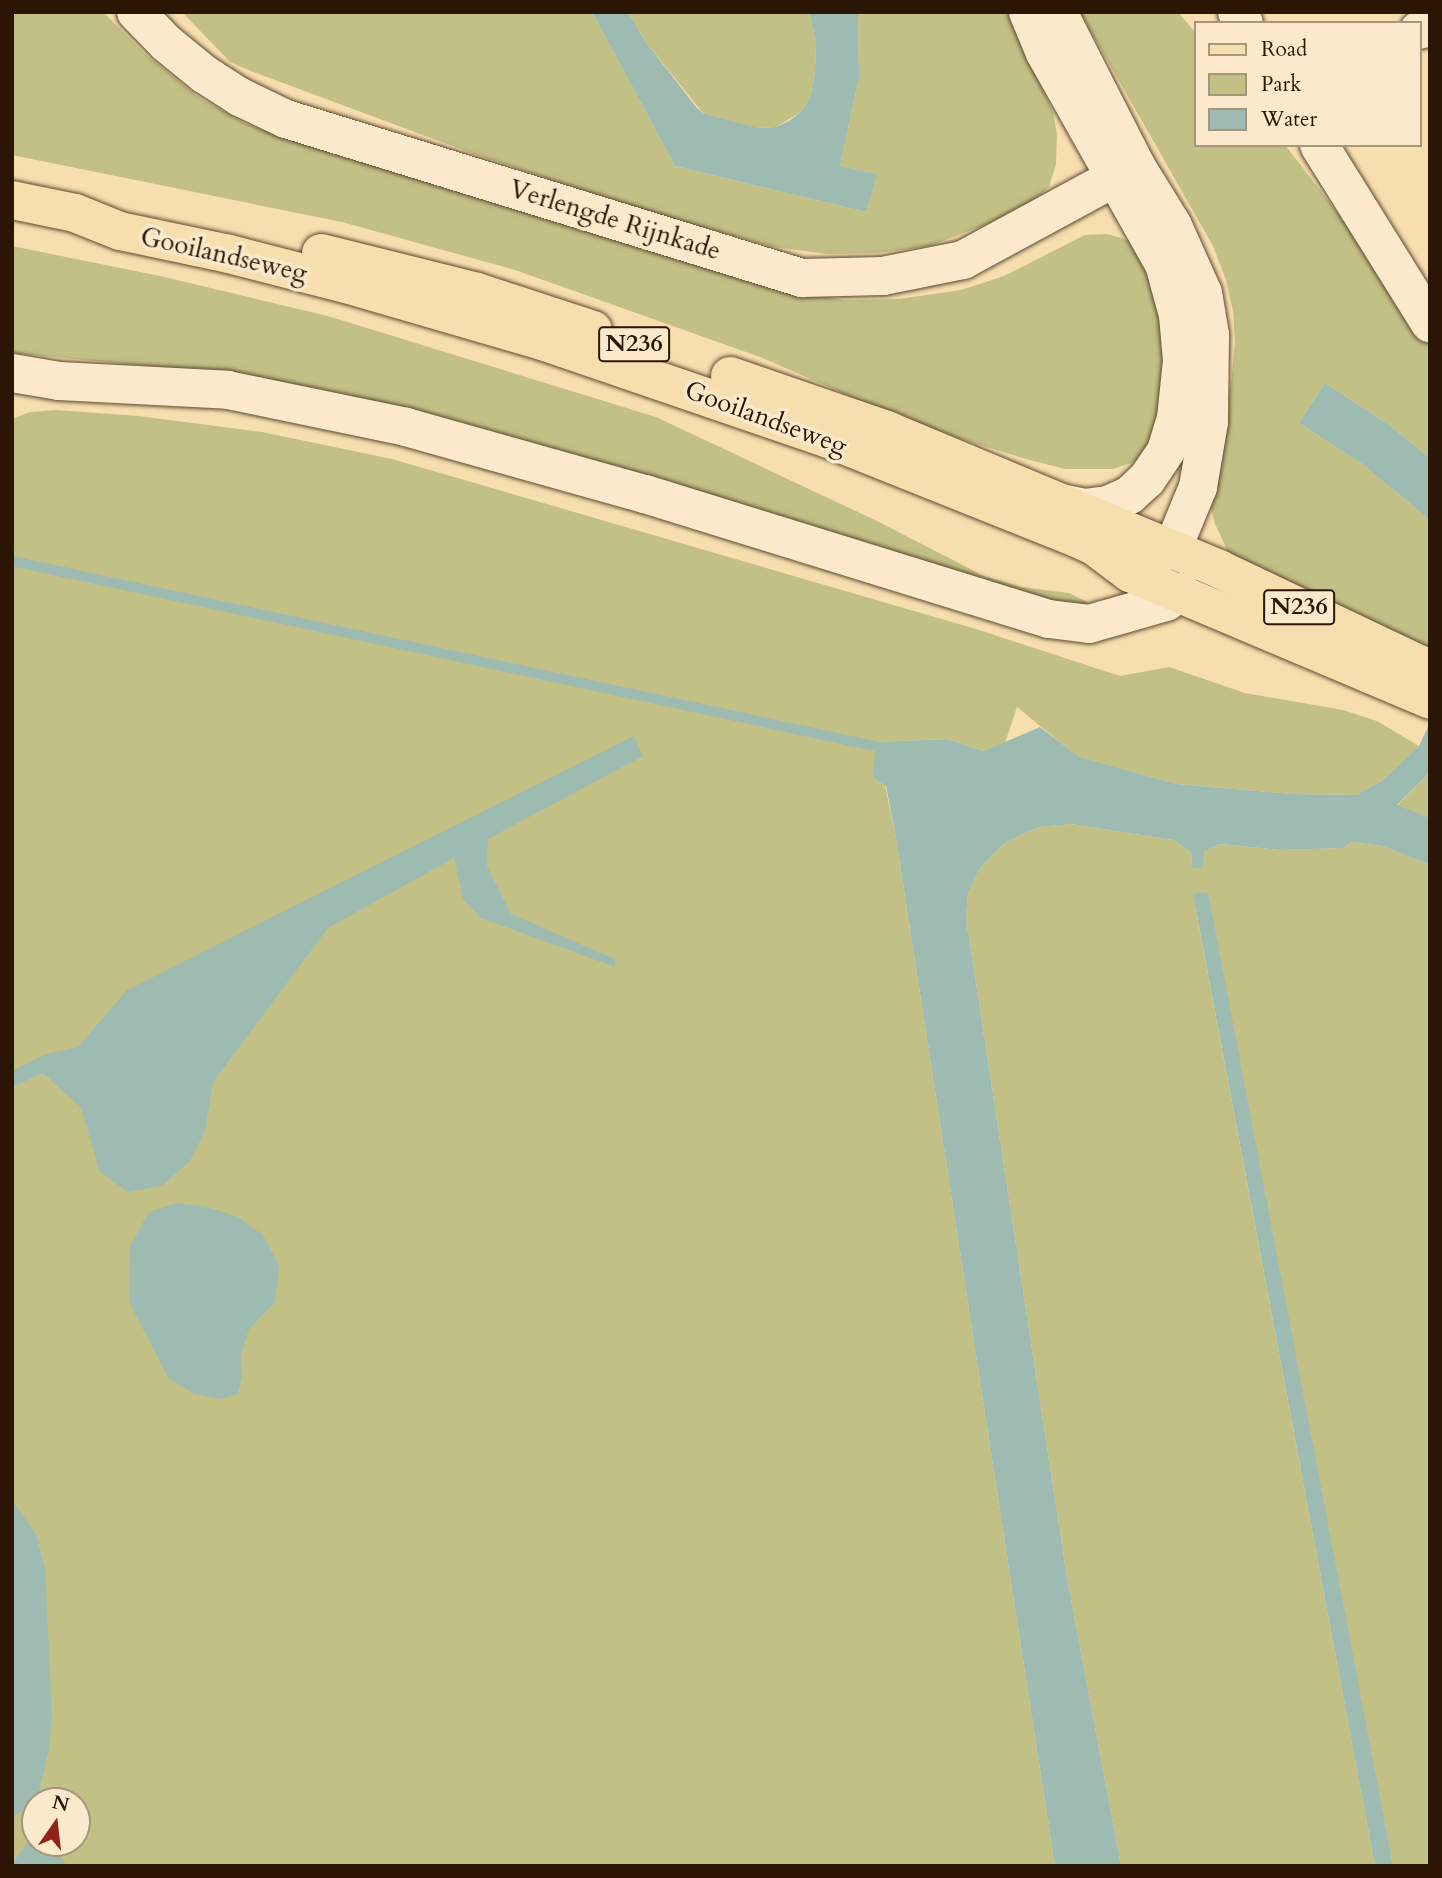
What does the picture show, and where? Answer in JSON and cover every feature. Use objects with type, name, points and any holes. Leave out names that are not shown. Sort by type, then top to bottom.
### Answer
[{"type":"main road","name":"Gooilandseweg","points":[[12,200],[75,213],[120,231],[229,254],[346,284],[654,378],[829,439],[1094,546],[1130,573],[1424,682]]},
{"type":"main road","name":"Gooilandseweg","points":[[75,213],[123,213],[386,267],[477,292],[887,430],[1172,550],[1424,682]]},
{"type":"street","name":"Verlengde Rijnkade","points":[[136,12],[204,74],[240,97],[286,118],[802,278],[883,276],[963,260],[1125,172]]},
{"type":"street","points":[[1028,12],[1045,53],[1125,172],[1173,226],[1203,293],[1210,335],[1205,456],[1198,487],[1172,550],[1146,556],[1120,554],[1094,546]]},
{"type":"street","points":[[1058,12],[1164,264],[1178,315],[1182,361],[1176,418],[1167,451],[1147,479],[1130,495],[1108,505],[1085,508],[1061,503]]},
{"type":"street","points":[[1321,147],[1430,323]]},
{"type":"street","points":[[12,373],[59,381],[228,390],[407,427],[645,494],[1049,619],[1089,624],[1166,602],[1181,592]]},
{"type":"green space","points":[[12,12],[103,12],[145,54],[198,97],[246,124],[787,289],[843,300],[899,299],[961,290],[1004,276],[1085,235],[1106,234],[1122,238],[1144,250],[1149,259],[1170,371],[1148,451],[1137,461],[1113,469],[1065,469],[1026,459],[918,426],[760,357],[515,270],[342,222],[12,155]]},
{"type":"green space","points":[[182,12],[592,12],[675,166],[866,212],[876,174],[840,166],[859,77],[858,12],[1014,12],[1022,44],[1053,112],[1057,134],[1056,164],[1049,187],[1023,210],[930,246],[877,253],[828,254],[774,247],[662,216],[474,154],[253,72],[230,62]]},
{"type":"green space","points":[[628,12],[809,12],[816,41],[815,73],[810,97],[801,112],[776,127],[757,128],[703,113],[645,41]]},
{"type":"green space","points":[[1080,12],[1178,12],[1194,31],[1194,147],[1287,147],[1430,332],[1430,458],[1388,424],[1325,383],[1299,423],[1362,464],[1430,520],[1430,647],[1264,579],[1231,558],[1215,524],[1207,492],[1231,384],[1235,342],[1233,311],[1226,280],[1213,246]]},
{"type":"green space","points":[[12,246],[160,276],[328,316],[656,417],[877,521],[984,576],[1021,587],[1069,593],[1089,603],[1067,608],[665,481],[407,408],[253,376],[12,353]]},
{"type":"green space","points":[[56,410],[139,416],[262,432],[392,459],[976,629],[1120,676],[1169,667],[1245,693],[1343,710],[1377,721],[1419,746],[1383,780],[1356,795],[1292,794],[1177,784],[1078,757],[1017,707],[1005,743],[984,751],[948,739],[876,742],[896,838],[1055,1866],[12,1866],[12,419],[30,412]]},
{"type":"green space","points":[[1430,772],[1430,818],[1397,806]]},
{"type":"green space","points":[[1070,824],[1173,840],[1191,852],[1192,868],[1204,852],[1220,844],[1280,850],[1343,848],[1352,842],[1382,846],[1430,865],[1430,1866],[1393,1866],[1193,895],[1375,1866],[1121,1866],[1067,1578],[966,918],[968,893],[980,868],[1006,842],[1040,827]]},
{"type":"water","points":[[592,12],[628,12],[645,41],[697,108],[703,113],[758,128],[776,127],[789,121],[801,112],[810,97],[815,73],[816,41],[809,12],[858,12],[859,77],[840,166],[877,174],[866,212],[675,166]]},
{"type":"water","points":[[1325,383],[1388,424],[1430,458],[1430,520],[1362,464],[1299,423]]},
{"type":"water","points":[[1430,722],[1430,772],[1397,805],[1430,818],[1430,865],[1382,846],[1352,842],[1343,848],[1280,850],[1220,844],[1204,852],[1203,868],[1192,868],[1191,852],[1173,840],[1070,824],[1040,827],[1006,842],[980,868],[968,893],[966,918],[1067,1578],[1121,1866],[1055,1866],[896,838],[886,786],[873,777],[876,742],[948,739],[984,751],[1040,727],[1079,757],[1177,784],[1292,794],[1356,795],[1383,780],[1419,746]]},
{"type":"water","points":[[634,736],[643,756],[488,839],[487,866],[511,914],[615,959],[615,967],[481,918],[463,899],[454,858],[328,928],[213,1082],[205,1131],[190,1161],[162,1186],[128,1192],[100,1172],[81,1108],[43,1073],[12,1087],[12,1071],[46,1054],[78,1047],[127,990]]},
{"type":"water","points":[[1208,892],[1393,1866],[1375,1866],[1193,894]]},
{"type":"water","points":[[177,1203],[207,1207],[238,1217],[263,1235],[279,1265],[275,1302],[249,1329],[241,1355],[242,1376],[238,1394],[220,1399],[195,1394],[169,1379],[129,1302],[130,1246],[149,1212]]},
{"type":"water","points":[[12,1500],[36,1534],[45,1569],[52,1714],[49,1749],[40,1787],[21,1787],[21,1811],[12,1819]]},
{"type":"water","points":[[21,1852],[21,1857],[60,1857],[68,1866],[16,1866],[14,1861]]},
{"type":"waterway","points":[[12,561],[889,749]]}]
